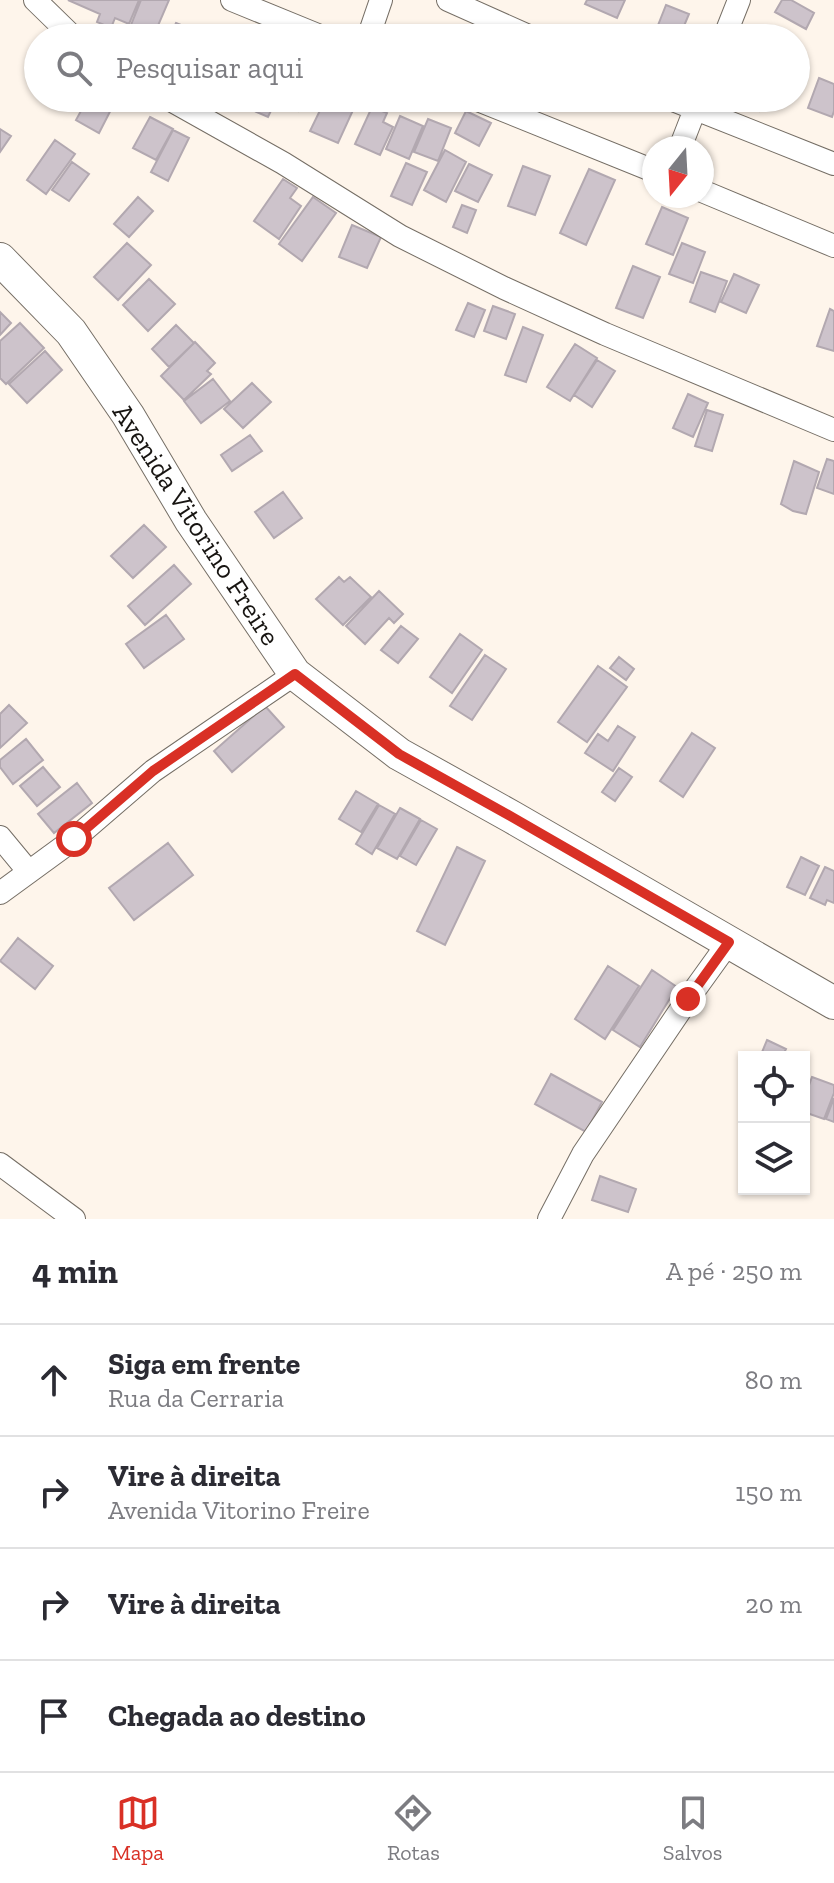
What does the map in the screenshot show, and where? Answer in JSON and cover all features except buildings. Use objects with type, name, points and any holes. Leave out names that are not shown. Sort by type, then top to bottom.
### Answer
[{"type":"street","points":[[35,0],[60,24]]},
{"type":"street","points":[[232,0],[291,24]]},
{"type":"street","points":[[373,24],[381,0]]},
{"type":"street","points":[[448,0],[502,24]]},
{"type":"street","points":[[730,24],[739,0]]},
{"type":"street","points":[[192,112],[283,163],[400,236],[504,288],[834,430]]},
{"type":"street","points":[[508,112],[642,166]]},
{"type":"street","points":[[685,136],[694,112]]},
{"type":"street","points":[[715,112],[834,164]]},
{"type":"street","points":[[714,196],[834,246]]},
{"type":"street","name":"Avenida Vitorino Freire","points":[[0,234],[56,291],[96,344],[309,659],[344,694],[458,771],[560,824],[834,978]]},
{"type":"street","name":"Avenida Vitorino Freire","points":[[0,259],[71,332],[128,415],[191,521],[295,674],[399,754],[834,1003]]},
{"type":"street","points":[[0,893],[74,839],[153,771],[295,674]]},
{"type":"street","points":[[0,837],[29,872]]},
{"type":"street","points":[[549,1219],[583,1154],[729,942]]},
{"type":"street","points":[[0,1164],[74,1219]]},
{"type":"route","points":[[74,839],[153,771],[295,674],[399,754],[729,942],[688,999]]}]
